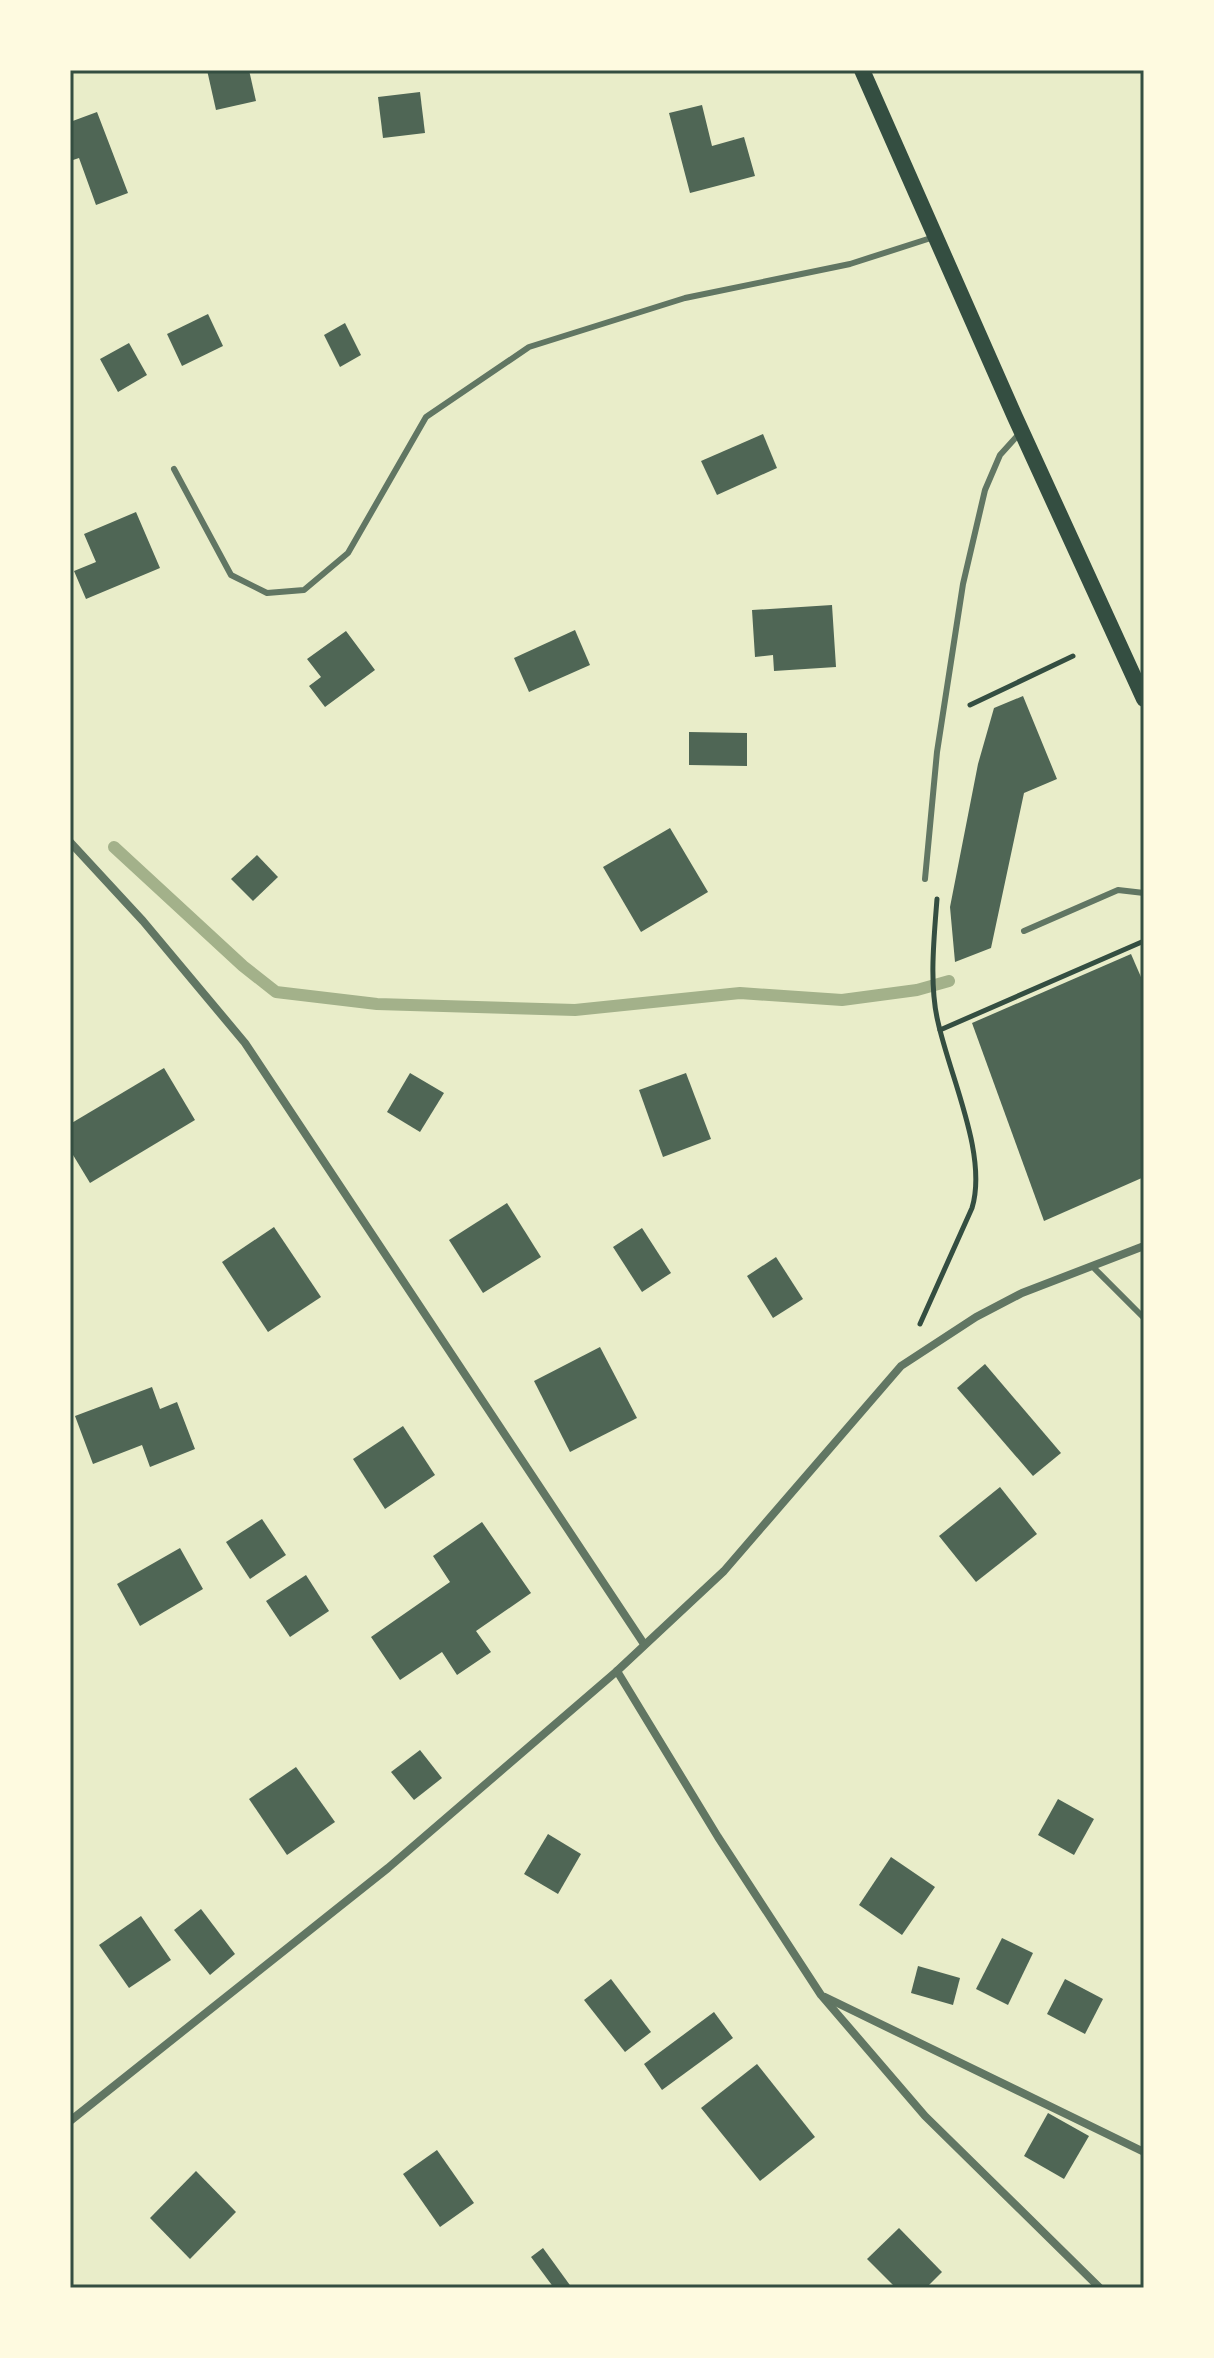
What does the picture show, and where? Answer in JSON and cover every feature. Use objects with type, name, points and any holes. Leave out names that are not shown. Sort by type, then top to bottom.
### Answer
[{"type":"main road","points":[[862,70],[1144,699]]},
{"type":"street","points":[[70,842],[143,921],[245,1043],[644,1644]]},
{"type":"street","points":[[70,2121],[388,1868],[617,1671],[724,1571],[901,1366],[987,1311],[1022,1293],[1144,1246]]},
{"type":"street","points":[[617,1671],[718,1837],[821,1995],[925,2116],[1100,2288]]},
{"type":"street","points":[[821,1995],[1144,2152]]},
{"type":"lane","points":[[174,469],[231,575],[267,593],[304,590],[348,553],[426,417],[529,347],[685,298],[850,264],[936,236]]},
{"type":"lane","points":[[925,879],[937,752],[963,584],[985,490],[1000,455],[1022,431]]},
{"type":"lane","points":[[1024,931],[1118,890],[1144,893]]},
{"type":"lane","points":[[1093,1267],[1144,1318]]},
{"type":"path","points":[[966,716],[971,702],[1073,656]]},
{"type":"path","points":[[901,1366],[977,1191],[976,1159],[937,1021],[933,950],[938,891]]},
{"type":"path","points":[[940,1030],[1144,941]]},
{"type":"building","points":[[207,70],[249,70],[256,101],[216,110]]},
{"type":"building","points":[[420,92],[425,133],[383,138],[378,97]]},
{"type":"building","points":[[702,105],[712,146],[744,137],[755,176],[690,193],[669,113]]},
{"type":"building","points":[[97,112],[128,193],[96,205],[79,158],[70,161],[70,122]]},
{"type":"building","points":[[208,314],[223,346],[182,366],[167,334]]},
{"type":"building","points":[[345,323],[361,355],[340,367],[324,335]]},
{"type":"building","points":[[129,343],[147,375],[118,392],[100,359]]},
{"type":"building","points":[[763,434],[777,468],[717,495],[701,461]]},
{"type":"building","points":[[136,512],[160,568],[86,599],[74,571],[96,562],[84,534]]},
{"type":"building","points":[[832,605],[836,667],[774,671],[773,655],[755,657],[752,610]]},
{"type":"building","points":[[575,630],[590,665],[529,692],[514,658]]},
{"type":"building","points":[[346,631],[375,670],[325,707],[309,686],[321,677],[307,659]]},
{"type":"building","points":[[1023,696],[1057,779],[1024,793],[991,948],[955,962],[950,907],[978,764],[994,708]]},
{"type":"building","points":[[689,732],[747,733],[747,766],[689,765]]},
{"type":"building","points":[[670,828],[708,892],[641,932],[603,867]]},
{"type":"building","points":[[257,855],[278,877],[253,901],[231,879]]},
{"type":"building","points":[[1131,954],[1144,984],[1144,1177],[1044,1221],[972,1023]]},
{"type":"building","points":[[164,1068],[195,1120],[90,1183],[70,1150],[70,1124]]},
{"type":"building","points":[[410,1073],[444,1093],[420,1132],[387,1112]]},
{"type":"building","points":[[686,1073],[711,1139],[663,1157],[639,1090]]},
{"type":"building","points":[[507,1203],[541,1257],[483,1293],[449,1240]]},
{"type":"building","points":[[274,1227],[321,1297],[268,1332],[222,1262]]},
{"type":"building","points":[[642,1228],[671,1273],[642,1292],[613,1247]]},
{"type":"building","points":[[776,1257],[803,1299],[773,1318],[747,1276]]},
{"type":"building","points":[[600,1347],[637,1418],[570,1452],[534,1381]]},
{"type":"building","points":[[985,1364],[1061,1453],[1033,1476],[957,1388]]},
{"type":"building","points":[[152,1387],[160,1409],[177,1402],[195,1449],[150,1467],[142,1445],[93,1464],[75,1416]]},
{"type":"building","points":[[403,1426],[435,1475],[385,1509],[353,1459]]},
{"type":"building","points":[[1000,1487],[1037,1534],[976,1582],[939,1536]]},
{"type":"building","points":[[262,1519],[286,1555],[250,1579],[226,1542]]},
{"type":"building","points":[[482,1522],[531,1593],[476,1631],[491,1652],[457,1675],[442,1652],[400,1680],[371,1637],[450,1582],[433,1556]]},
{"type":"building","points":[[180,1548],[203,1589],[140,1626],[117,1584]]},
{"type":"building","points":[[306,1575],[329,1611],[290,1637],[266,1601]]},
{"type":"building","points":[[420,1750],[442,1778],[414,1800],[391,1772]]},
{"type":"building","points":[[296,1767],[335,1822],[287,1855],[249,1799]]},
{"type":"building","points":[[1058,1799],[1094,1819],[1074,1855],[1038,1835]]},
{"type":"building","points":[[548,1834],[581,1854],[558,1894],[524,1874]]},
{"type":"building","points":[[891,1857],[935,1887],[902,1935],[859,1905]]},
{"type":"building","points":[[201,1909],[235,1954],[210,1975],[174,1930]]},
{"type":"building","points":[[141,1916],[171,1960],[129,1988],[99,1945]]},
{"type":"building","points":[[1002,1938],[1033,1953],[1008,2005],[976,1989]]},
{"type":"building","points":[[918,1966],[960,1978],[953,2005],[911,1993]]},
{"type":"building","points":[[611,1979],[651,2032],[625,2052],[584,2000]]},
{"type":"building","points":[[1065,1979],[1103,1999],[1085,2034],[1047,2014]]},
{"type":"building","points":[[714,2012],[733,2038],[662,2090],[644,2064]]},
{"type":"building","points":[[757,2064],[815,2137],[760,2181],[701,2108]]},
{"type":"building","points":[[1048,2113],[1089,2136],[1064,2179],[1024,2156]]},
{"type":"building","points":[[437,2150],[474,2203],[440,2227],[403,2174]]},
{"type":"building","points":[[196,2171],[236,2212],[190,2259],[150,2218]]},
{"type":"building","points":[[899,2228],[942,2272],[926,2288],[896,2288],[867,2259]]},
{"type":"building","points":[[543,2248],[572,2288],[554,2288],[531,2257]]},
{"type":"waterway","points":[[114,847],[243,966],[276,992],[377,1004],[575,1010],[740,993],[842,1000],[917,990],[949,981]]}]
